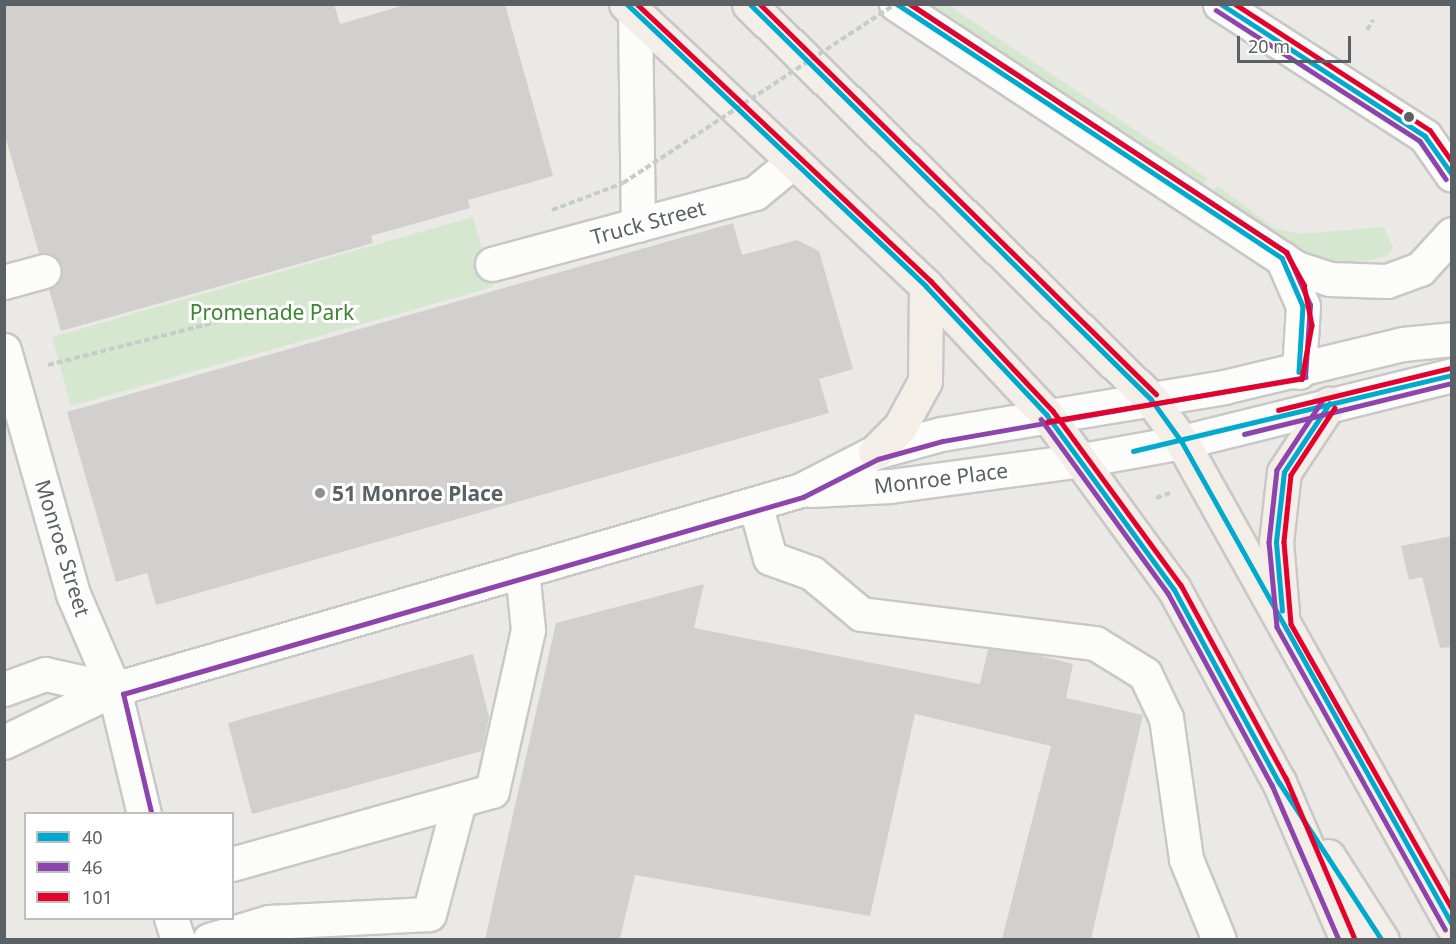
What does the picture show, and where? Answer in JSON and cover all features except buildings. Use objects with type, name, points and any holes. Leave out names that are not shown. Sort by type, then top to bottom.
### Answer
[{"type":"main road","points":[[749,4],[1151,399],[1182,442],[1452,925]]},
{"type":"main road","points":[[631,9],[926,286],[1047,415],[1174,589],[1279,782],[1382,939]]},
{"type":"main road","points":[[875,452],[900,427],[926,381],[926,286]]},
{"type":"main road","points":[[1284,626],[1276,542],[1284,471],[1329,404]]},
{"type":"main road","points":[[1279,782],[1347,939]]},
{"type":"street","points":[[896,4],[1282,258],[1329,279],[1387,281],[1420,269],[1452,234]]},
{"type":"street","points":[[1220,4],[1425,136],[1452,176]]},
{"type":"street","points":[[631,9],[638,225]]},
{"type":"street","name":"Truck Street","points":[[492,264],[754,193],[794,161]]},
{"type":"street","points":[[1282,258],[1303,306],[1299,372]]},
{"type":"street","points":[[4,282],[44,271]]},
{"type":"street","name":"Monroe Place","points":[[4,742],[114,689],[801,490],[875,452],[1006,419],[1151,399],[1299,372],[1403,344],[1452,339]]},
{"type":"street","name":"Monroe Street","points":[[4,350],[73,594],[114,689],[144,812]]},
{"type":"street","name":"Monroe Place","points":[[801,490],[890,486],[1082,460],[1182,442],[1452,375]]},
{"type":"street","points":[[755,504],[770,558],[812,573],[861,614],[1095,643],[1145,674],[1166,718],[1186,859],[1220,939]]},
{"type":"street","points":[[234,863],[492,791],[528,630],[522,570]]},
{"type":"street","points":[[4,689],[45,674],[114,689]]},
{"type":"street","points":[[209,939],[269,922],[429,914],[459,801]]},
{"type":"street","points":[[172,920],[178,939]]},
{"type":"path","points":[[552,210],[623,183],[896,4]]},
{"type":"path","points":[[1367,30],[1373,20]]},
{"type":"path","points":[[48,364],[224,320]]},
{"type":"path","points":[[1156,498],[1171,493]]},
{"type":"green space","points":[[929,5],[948,5],[1207,178],[1202,188]]},
{"type":"green space","points":[[1217,185],[1274,228],[1301,234],[1384,227],[1393,248],[1387,256],[1357,264],[1333,263],[1305,251],[1302,257],[1212,194]]},
{"type":"green space","name":"Promenade Park","points":[[473,217],[493,287],[71,406],[52,337]]},
{"type":"transit line","name":"40","points":[[627,4],[926,286],[1047,415],[1174,589],[1279,782],[1382,940]]},
{"type":"transit line","name":"101","points":[[637,4],[931,281],[1053,411],[1181,585],[1286,778],[1354,937]]},
{"type":"transit line","name":"40","points":[[750,4],[1151,399],[1182,442],[1452,924]]},
{"type":"transit line","name":"101","points":[[760,4],[1156,394]]},
{"type":"transit line","name":"40","points":[[897,4],[1282,258],[1303,306],[1299,372]]},
{"type":"transit line","name":"46","points":[[151,812],[123,694],[803,497],[878,459],[943,441],[1305,377],[1310,305],[1287,253],[910,4]]},
{"type":"transit line","name":"101","points":[[910,4],[1286,252],[1304,285],[1312,325],[1302,379],[1048,422]]},
{"type":"transit line","name":"40","points":[[1221,4],[1425,136],[1452,174]]},
{"type":"transit line","name":"101","points":[[1235,4],[1430,130],[1452,161]]},
{"type":"transit line","name":"46","points":[[1216,10],[1420,141],[1446,179]]},
{"type":"transit line","name":"101","points":[[1278,410],[1450,368]]},
{"type":"transit line","name":"40","points":[[1133,451],[1452,375]]},
{"type":"transit line","name":"46","points":[[1244,434],[1452,383]]},
{"type":"transit line","name":"46","points":[[1323,400],[1277,470],[1269,542],[1277,627],[1445,929]]},
{"type":"transit line","name":"40","points":[[1282,611],[1276,542],[1284,472],[1329,404]]},
{"type":"transit line","name":"101","points":[[1335,408],[1291,475],[1284,542],[1291,624],[1452,909]]},
{"type":"transit line","name":"46","points":[[1041,419],[1168,593],[1272,785],[1339,940]]},
{"type":"place","name":"51 Monroe Place","points":[[320,493]]}]
